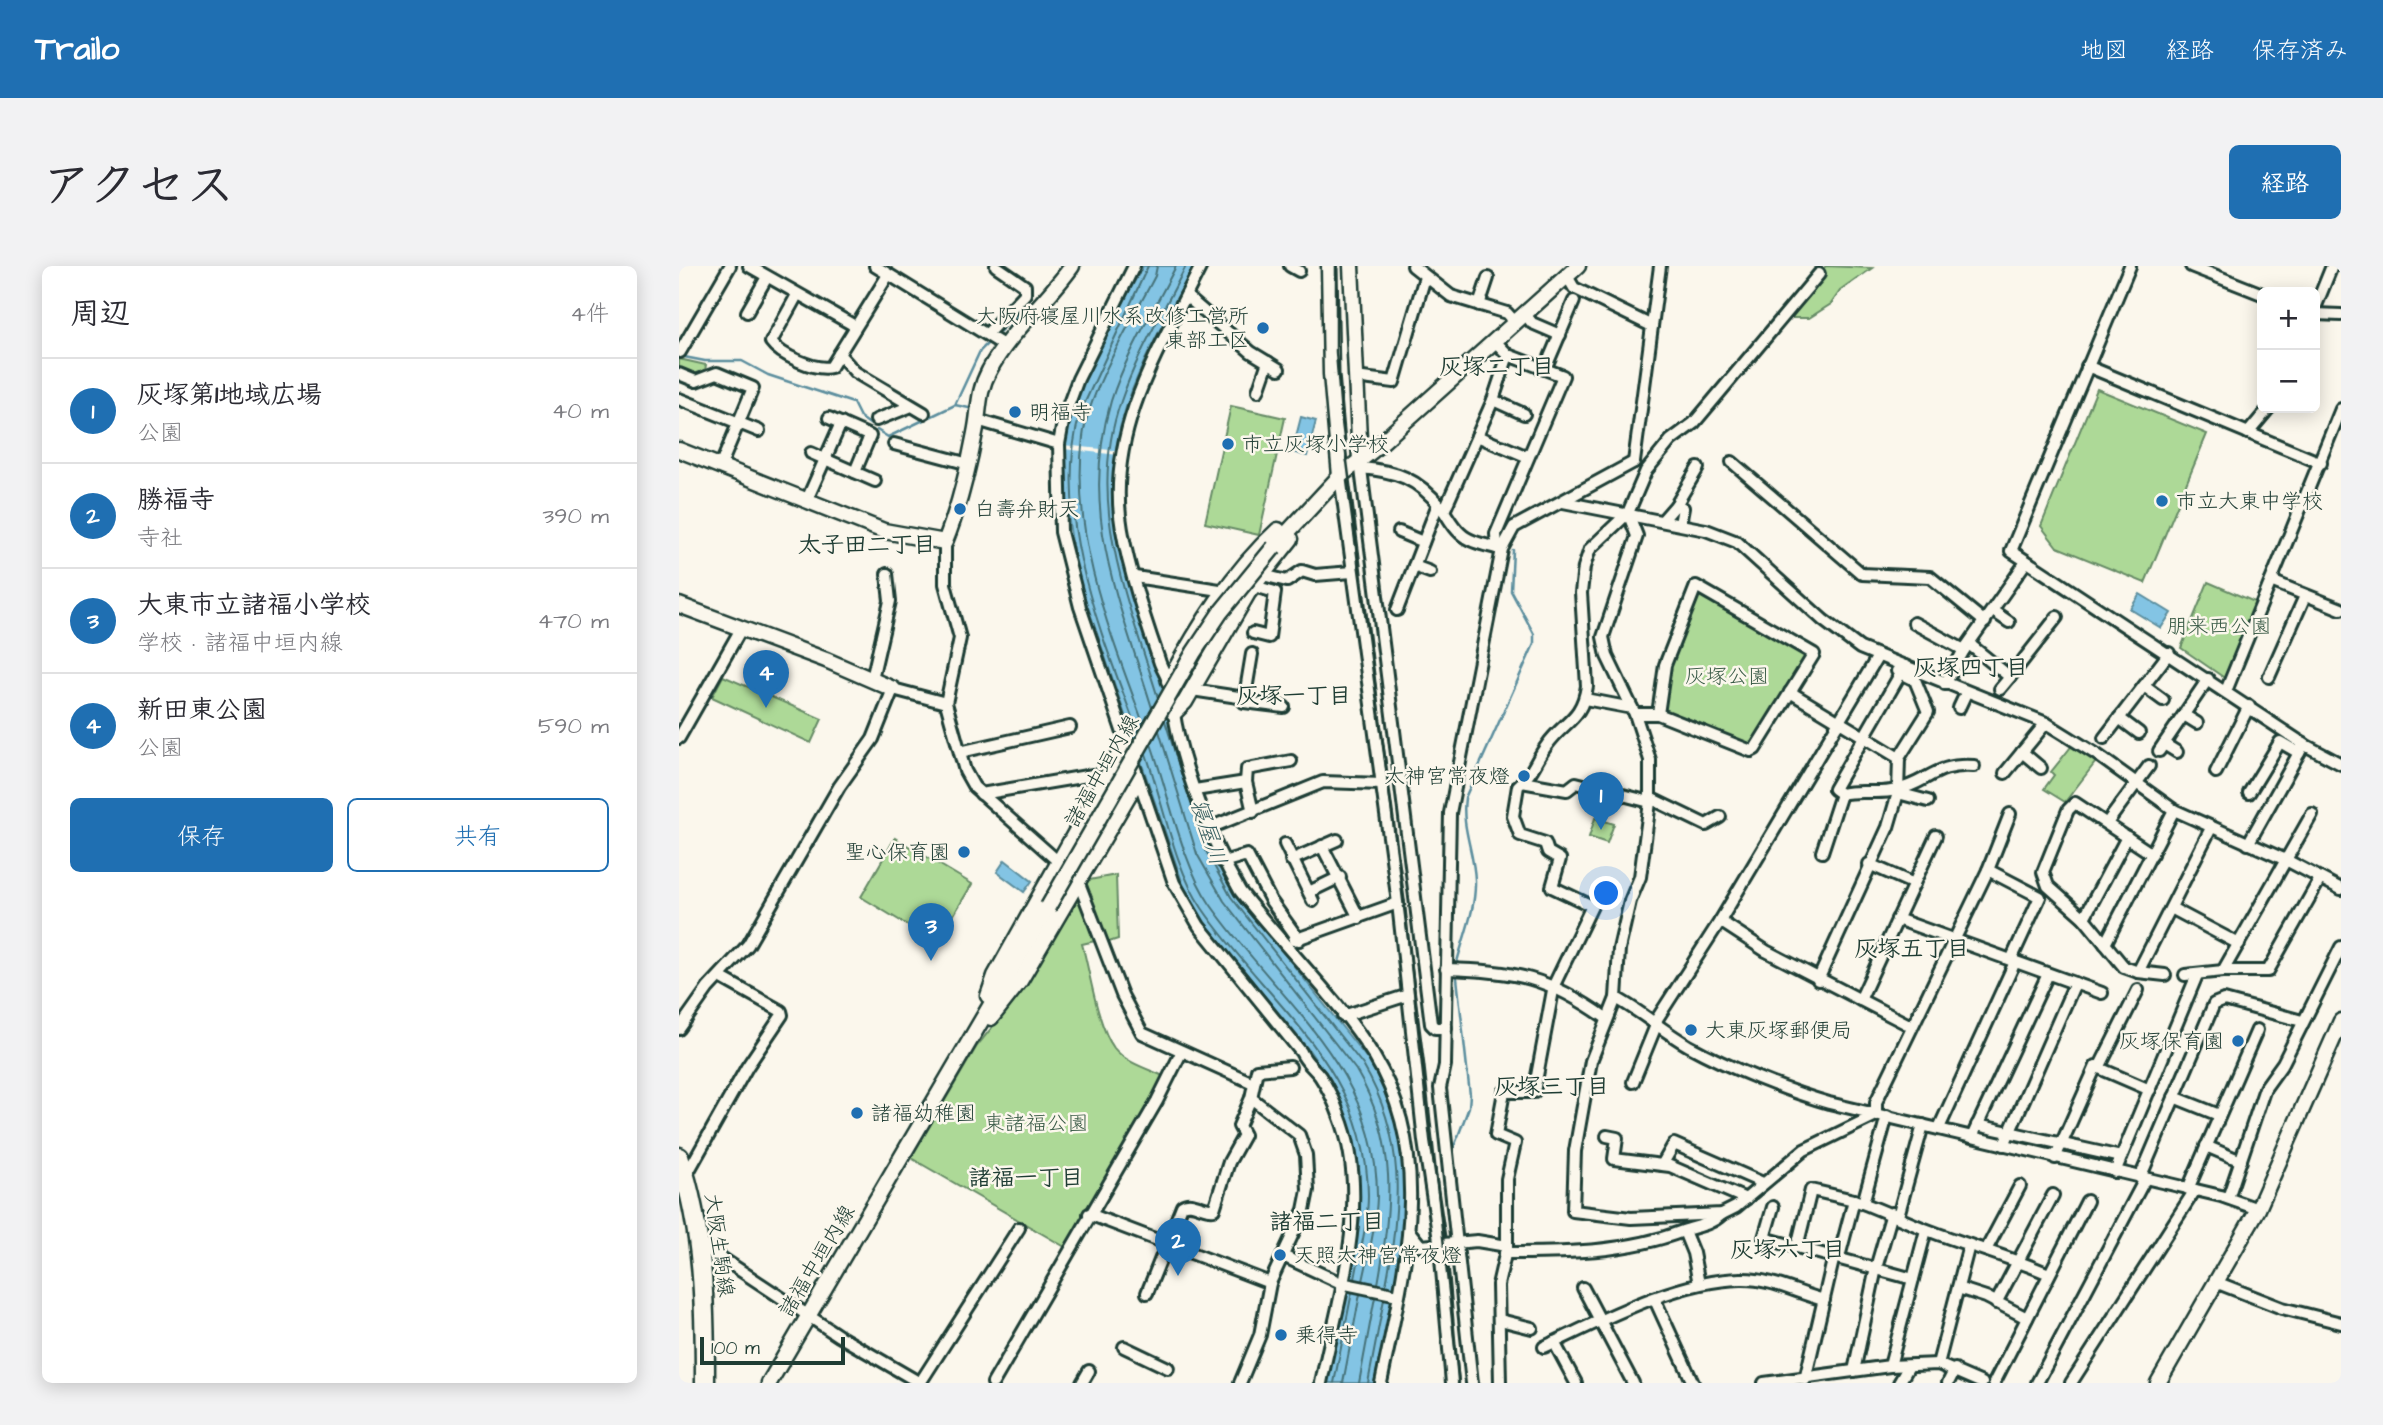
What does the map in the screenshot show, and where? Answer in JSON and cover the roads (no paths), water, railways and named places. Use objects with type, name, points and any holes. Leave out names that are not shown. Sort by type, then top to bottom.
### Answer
[{"type":"main road","name":"大阪生駒線","points":[[679,1157],[682,1182],[699,1243],[705,1307],[705,1383]]},
{"type":"street","points":[[680,352],[730,266]]},
{"type":"street","points":[[749,266],[855,326]]},
{"type":"street","points":[[875,266],[995,339]]},
{"type":"street","points":[[995,339],[1072,266]]},
{"type":"street","points":[[1134,266],[1076,384],[1064,417],[1059,444],[1062,536],[1080,607],[1137,781],[1157,839],[1186,908],[1300,1052],[1307,1066],[1318,1073],[1339,1114],[1350,1146],[1355,1179],[1352,1224],[1321,1383]]},
{"type":"street","points":[[1201,266],[1142,382],[1122,452],[1120,515],[1159,662],[1169,681],[1174,712],[1195,790],[1223,862],[1240,891],[1373,1054],[1384,1075],[1405,1143],[1412,1182],[1409,1231],[1381,1383]]},
{"type":"street","points":[[1329,266],[1331,374],[1339,476],[1398,902],[1424,1141],[1440,1247],[1452,1383]]},
{"type":"street","points":[[1352,266],[1360,465],[1431,1024],[1435,1028],[1446,1028]]},
{"type":"street","points":[[1413,266],[1451,296],[1507,313],[1560,335]]},
{"type":"street","name":"諸福中垣内線","points":[[769,1383],[970,1043],[1194,652],[1220,613],[1274,547],[1339,476],[1360,465],[1578,266]]},
{"type":"street","points":[[1634,462],[1660,266]]},
{"type":"street","points":[[2130,266],[2013,540],[2011,551],[2249,706],[2301,748]]},
{"type":"street","points":[[2191,266],[2257,293]]},
{"type":"street","points":[[2320,295],[2332,266]]},
{"type":"street","points":[[991,268],[1025,286],[1025,294],[995,339],[989,371],[977,402],[978,420],[969,464],[946,542],[945,584],[960,638],[946,703],[960,752],[974,788],[1080,880],[1136,1024],[1150,1039],[1253,1083]]},
{"type":"street","points":[[1500,1383],[1498,1285],[1506,1249],[1507,1178],[1515,1143],[1496,1135],[1504,1093],[1534,1092],[1554,985],[1593,906],[1552,887],[1560,859],[1548,852],[1545,843],[1520,835],[1513,816],[1518,786],[1530,777],[1548,744],[1574,720],[1585,699],[1587,686],[1581,623],[1584,566],[1598,538],[1627,513],[1646,471],[1671,440],[1694,423],[1819,274]]},
{"type":"street","points":[[797,295],[771,342],[776,349],[820,370],[831,367],[888,275]]},
{"type":"street","points":[[1567,276],[1574,288],[1652,326]]},
{"type":"street","points":[[747,313],[767,277]]},
{"type":"street","points":[[1355,377],[1394,382],[1425,277]]},
{"type":"street","points":[[1479,305],[1488,278]]},
{"type":"street","points":[[1186,296],[1279,369]]},
{"type":"street","points":[[1545,369],[1574,301]]},
{"type":"street","points":[[2320,314],[2341,315]]},
{"type":"street","points":[[1472,1383],[1440,1088],[1445,1065],[1450,813],[1499,548],[1496,534],[1563,376],[1509,355],[1495,341]]},
{"type":"street","points":[[839,354],[855,372],[909,407],[924,413]]},
{"type":"street","points":[[1397,610],[1423,542],[1477,436],[1509,355]]},
{"type":"street","points":[[1258,391],[1268,362]]},
{"type":"street","points":[[2087,366],[2321,463]]},
{"type":"street","points":[[679,374],[696,381],[717,373],[753,388],[720,467]]},
{"type":"street","points":[[679,399],[759,431]]},
{"type":"street","points":[[1493,400],[1524,414]]},
{"type":"street","points":[[876,420],[909,407]]},
{"type":"street","points":[[2226,691],[2341,409]]},
{"type":"street","points":[[2248,433],[2265,413]]},
{"type":"street","points":[[829,418],[870,436],[855,472]]},
{"type":"street","points":[[978,420],[1059,444]]},
{"type":"street","points":[[806,502],[841,423]]},
{"type":"street","points":[[1477,436],[1528,457]]},
{"type":"street","points":[[894,444],[969,464]]},
{"type":"street","points":[[679,450],[884,531],[946,542]]},
{"type":"street","points":[[811,453],[875,481]]},
{"type":"street","points":[[1634,462],[1646,471]]},
{"type":"street","points":[[1499,548],[1514,527],[1634,462]]},
{"type":"street","points":[[1732,462],[1753,487],[1863,574],[1930,577],[1985,622]]},
{"type":"street","points":[[1360,465],[1393,471],[1420,486],[1441,507],[1459,533],[1499,548]]},
{"type":"street","points":[[1662,521],[1676,505],[1698,468]]},
{"type":"street","points":[[1563,502],[1706,530],[1747,549],[1823,621],[1876,659],[2046,723],[2096,754],[2174,810],[2285,860],[2341,889]]},
{"type":"street","points":[[1169,681],[1200,624],[1262,544],[1315,503]]},
{"type":"street","points":[[1174,712],[1192,690],[1258,581],[1287,546],[1315,503]]},
{"type":"street","points":[[1676,505],[1683,508],[1680,524]]},
{"type":"street","points":[[1627,513],[1637,536],[1603,637],[1607,656],[1634,711],[1650,760],[1650,800],[1640,877],[1630,901],[1619,949],[1616,998],[1606,1017],[1591,1061],[1566,1190],[1573,1211],[1591,1215],[1631,1217],[1722,1214]]},
{"type":"street","points":[[1399,532],[1423,542]]},
{"type":"street","points":[[1945,684],[1967,647],[2027,562]]},
{"type":"street","points":[[1414,566],[1430,572]]},
{"type":"street","points":[[1258,581],[1287,581],[1302,571],[1315,575],[1352,572]]},
{"type":"street","points":[[872,678],[890,601],[887,574]]},
{"type":"street","points":[[1135,577],[1226,591]]},
{"type":"street","points":[[1252,633],[1269,637],[1275,592],[1258,581]]},
{"type":"street","points":[[2271,581],[2341,609]]},
{"type":"street","points":[[1585,699],[1658,715],[1751,751],[1814,654],[1696,586],[1665,665],[1658,715]]},
{"type":"street","points":[[2269,677],[2305,596]]},
{"type":"street","points":[[679,605],[872,678],[893,689],[946,703]]},
{"type":"street","points":[[1993,611],[2009,622]]},
{"type":"street","points":[[2000,689],[2057,617]]},
{"type":"street","points":[[1914,623],[1967,647],[2010,677]]},
{"type":"street","points":[[679,738],[741,629]]},
{"type":"street","points":[[2104,738],[2169,653]]},
{"type":"street","points":[[1252,654],[1244,702],[1284,707]]},
{"type":"street","points":[[1633,1082],[1656,1022],[1720,921],[1876,659]]},
{"type":"street","points":[[1903,669],[1834,789],[1841,794],[1898,791],[1928,802]]},
{"type":"street","points":[[1818,980],[1888,827],[1898,791],[1899,758],[1928,712],[1915,680],[1903,669]]},
{"type":"street","points":[[2177,752],[2162,747],[2208,679]]},
{"type":"street","points":[[2144,685],[2163,700]]},
{"type":"street","points":[[679,1029],[708,988],[748,945],[839,787],[873,739],[893,689]]},
{"type":"street","points":[[1192,690],[1245,698]]},
{"type":"street","points":[[1790,692],[1899,758]]},
{"type":"street","points":[[1959,708],[1966,693]]},
{"type":"street","points":[[2216,772],[2249,706]]},
{"type":"street","points":[[2184,715],[2197,723]]},
{"type":"street","points":[[2119,718],[2139,733]]},
{"type":"street","points":[[2005,773],[2046,723]]},
{"type":"street","points":[[960,752],[1070,727]]},
{"type":"street","points":[[970,1043],[995,976],[1126,742]]},
{"type":"street","points":[[2273,798],[2251,790],[2280,742],[2341,764]]},
{"type":"street","points":[[2248,844],[2301,748]]},
{"type":"street","points":[[2022,752],[2041,768]]},
{"type":"street","points":[[1253,812],[1246,782],[1247,769],[1291,761]]},
{"type":"street","points":[[1898,791],[1941,768],[1955,764],[1974,766]]},
{"type":"street","points":[[2107,823],[2149,766]]},
{"type":"street","points":[[981,794],[1093,775]]},
{"type":"street","points":[[970,1043],[1020,981],[1137,781]]},
{"type":"street","points":[[1195,790],[1246,782]]},
{"type":"street","points":[[1209,828],[1322,782],[1382,784]]},
{"type":"street","points":[[1523,782],[1567,790],[1576,783],[1650,800],[1706,825],[1720,817]]},
{"type":"street","points":[[1822,852],[1841,794]]},
{"type":"street","points":[[2152,854],[2075,803],[2068,810],[2043,872],[2048,886],[2084,919],[2125,967],[2138,972],[2165,975]]},
{"type":"street","points":[[2105,944],[2174,810]]},
{"type":"street","points":[[1806,1380],[1824,1300],[1858,1202],[1882,1115],[1876,1102],[1988,870],[2010,814]]},
{"type":"street","points":[[2223,971],[2312,814]]},
{"type":"street","points":[[2138,972],[2211,828]]},
{"type":"street","points":[[1860,1000],[1936,836]]},
{"type":"street","points":[[2084,919],[2127,836]]},
{"type":"street","points":[[1291,860],[1337,840]]},
{"type":"street","points":[[1285,844],[1311,897],[1340,877]]},
{"type":"street","points":[[1322,846],[1359,918]]},
{"type":"street","points":[[1223,862],[1247,855],[1271,901],[1299,940]]},
{"type":"street","points":[[1870,864],[1914,884]]},
{"type":"street","points":[[1938,1128],[2040,897],[1988,870]]},
{"type":"street","points":[[2115,1172],[2194,987],[2191,975],[2223,971],[2268,971],[2320,879]]},
{"type":"street","points":[[1281,943],[1299,940],[1398,902]]},
{"type":"street","points":[[2171,908],[2239,944]]},
{"type":"street","points":[[1898,919],[2102,993]]},
{"type":"street","points":[[1720,921],[1818,980],[1911,1026]]},
{"type":"street","points":[[2228,1198],[2262,1095],[2283,1063],[2341,947]]},
{"type":"street","points":[[1446,968],[1496,970],[1554,985],[1606,1017]]},
{"type":"street","points":[[1972,1137],[2048,974]]},
{"type":"street","points":[[682,1182],[747,1067],[782,1015],[781,1011],[720,977]]},
{"type":"street","points":[[2004,1145],[2075,984]]},
{"type":"street","points":[[2099,1068],[2138,990]]},
{"type":"street","points":[[1343,1016],[1408,995]]},
{"type":"street","points":[[1616,998],[1689,1046],[1782,1088],[2056,1158],[2228,1198],[2259,1209]]},
{"type":"street","points":[[2037,1383],[2142,1179],[2214,1004],[2224,1000],[2302,1021]]},
{"type":"street","points":[[2158,1383],[2259,1209],[2341,1021]]},
{"type":"street","points":[[2071,1383],[2191,1189],[2206,1146],[2257,1030]]},
{"type":"street","points":[[993,1383],[1157,1101],[1181,1053]]},
{"type":"street","points":[[2056,1158],[2096,1066],[2150,1090]]},
{"type":"street","points":[[1147,1293],[1182,1206],[1190,1203],[1214,1209],[1229,1162],[1244,1135],[1244,1129],[1239,1126],[1251,1098],[1257,1070],[1290,1067]]},
{"type":"street","points":[[2174,1097],[2219,1115]]},
{"type":"street","points":[[1240,1383],[1260,1335],[1270,1283],[1304,1210],[1308,1190],[1306,1155],[1299,1135],[1251,1098]]},
{"type":"street","points":[[1409,1231],[1421,1247],[1477,1241],[1506,1249],[1610,1250],[1660,1241],[1714,1222],[1804,1150],[1882,1115]]},
{"type":"street","points":[[1852,1383],[1876,1268],[1923,1125]]},
{"type":"street","points":[[1977,1125],[2121,1157]]},
{"type":"street","points":[[1607,1136],[1618,1138],[1614,1159],[1662,1165],[1746,1199]]},
{"type":"street","points":[[1405,1143],[1424,1141]]},
{"type":"street","points":[[1662,1165],[1674,1144],[1763,1183]]},
{"type":"street","points":[[2206,1146],[2241,1161]]},
{"type":"street","points":[[1986,1250],[2020,1186]]},
{"type":"street","points":[[1797,1247],[1811,1190],[1895,1214],[1926,1230],[2049,1274]]},
{"type":"street","points":[[1996,1303],[2053,1195]]},
{"type":"street","points":[[1994,1383],[2087,1201]]},
{"type":"street","points":[[1773,1207],[1764,1238],[1913,1279]]},
{"type":"street","points":[[1089,1214],[1270,1283]]},
{"type":"street","points":[[699,1243],[920,1383],[1019,1228]]},
{"type":"street","points":[[1889,1366],[1926,1230]]},
{"type":"street","points":[[1684,1231],[1693,1253],[1699,1284]]},
{"type":"street","points":[[1938,1364],[1969,1245]]},
{"type":"street","points":[[1283,1256],[1342,1284],[1397,1295]]},
{"type":"street","points":[[1576,1383],[1549,1344],[1699,1284],[1741,1279],[1764,1281],[1824,1300]]},
{"type":"street","points":[[2218,1283],[2282,1308],[2341,1323]]},
{"type":"street","points":[[1583,1288],[1633,1383]]},
{"type":"street","points":[[1958,1288],[2027,1318]]},
{"type":"street","points":[[1655,1300],[1693,1383]]},
{"type":"street","points":[[1500,1320],[1532,1328]]},
{"type":"street","points":[[1121,1347],[1168,1368]]},
{"type":"street","points":[[1764,1383],[1806,1380],[1889,1366],[1938,1364],[1982,1383]]},
{"type":"street","points":[[1899,1383],[1909,1366]]},
{"type":"street","points":[[1948,1383],[1955,1370]]},
{"type":"street","points":[[1082,1383],[1089,1371]]},
{"type":"water","points":[[1143,266],[1194,266],[1149,352],[1122,420],[1114,468],[1118,545],[1212,849],[1237,894],[1369,1061],[1388,1101],[1399,1140],[1404,1180],[1403,1220],[1392,1301],[1374,1383],[1327,1383],[1360,1218],[1359,1165],[1338,1093],[1309,1050],[1196,912],[1186,893],[1078,578],[1065,487],[1067,433],[1088,370]]},
{"type":"water","points":[[1301,417],[1316,421],[1307,456],[1292,452]]},
{"type":"water","points":[[2140,594],[2171,613],[2161,628],[2130,609]]},
{"type":"water","points":[[1005,860],[1032,881],[1024,892],[997,872]]},
{"type":"waterway","points":[[995,336],[1030,302]]},
{"type":"waterway","points":[[877,430],[888,437],[955,405],[980,351],[990,341]]},
{"type":"waterway","points":[[679,356],[705,361],[742,361],[768,375],[853,403],[860,417],[871,425]]},
{"type":"waterway","points":[[955,405],[969,408]]},
{"type":"waterway","points":[[1457,962],[1472,912],[1475,891],[1465,819],[1465,798],[1534,644],[1534,634],[1511,591],[1513,550]]},
{"type":"waterway","points":[[1454,1147],[1469,1107],[1470,1095],[1457,978]]},
{"type":"railway","points":[[1336,266],[1336,352],[1341,414],[1424,1064],[1459,1383]]},
{"type":"place","name":"大阪府寝屋川水系改修工営所 東部工区","points":[[1263,328]]},
{"type":"place","name":"明福寺","points":[[1015,412]]},
{"type":"place","name":"市立灰塚小学校","points":[[1228,444]]},
{"type":"place","name":"市立大東中学校","points":[[2162,501]]},
{"type":"place","name":"白壽弁財天","points":[[960,509]]},
{"type":"place","name":"新田東公園","points":[[766,708]]},
{"type":"place","name":"太神宮常夜燈","points":[[1524,776]]},
{"type":"place","name":"灰塚第1地域広場","points":[[1601,830]]},
{"type":"place","name":"聖心保育園","points":[[964,852]]},
{"type":"place","name":"大東市立諸福小学校","points":[[931,961]]},
{"type":"place","name":"大東灰塚郵便局","points":[[1691,1030]]},
{"type":"place","name":"灰塚保育園","points":[[2238,1041]]},
{"type":"place","name":"諸福幼稚園","points":[[857,1113]]},
{"type":"place","name":"天照太神宮常夜燈","points":[[1280,1255]]},
{"type":"place","name":"勝福寺","points":[[1178,1276]]},
{"type":"place","name":"乗得寺","points":[[1281,1335]]},
{"type":"district","name":"灰塚二丁目","points":[[1497,367]]},
{"type":"district","name":"太子田二丁目","points":[[867,545]]},
{"type":"district","name":"灰塚四丁目","points":[[1971,668]]},
{"type":"district","name":"灰塚一丁目","points":[[1294,696]]},
{"type":"district","name":"灰塚五丁目","points":[[1912,949]]},
{"type":"district","name":"灰塚三丁目","points":[[1552,1087]]},
{"type":"district","name":"諸福一丁目","points":[[1026,1178]]},
{"type":"district","name":"諸福二丁目","points":[[1327,1222]]},
{"type":"district","name":"灰塚六丁目","points":[[1788,1250]]},
{"type":"park label","name":"朋来西公園","points":[[2219,626]]},
{"type":"park label","name":"灰塚公園","points":[[1727,676]]},
{"type":"park label","name":"東諸福公園","points":[[1036,1123]]},
{"type":"water label","name":"寝屋川","points":[[1208,832]]}]
